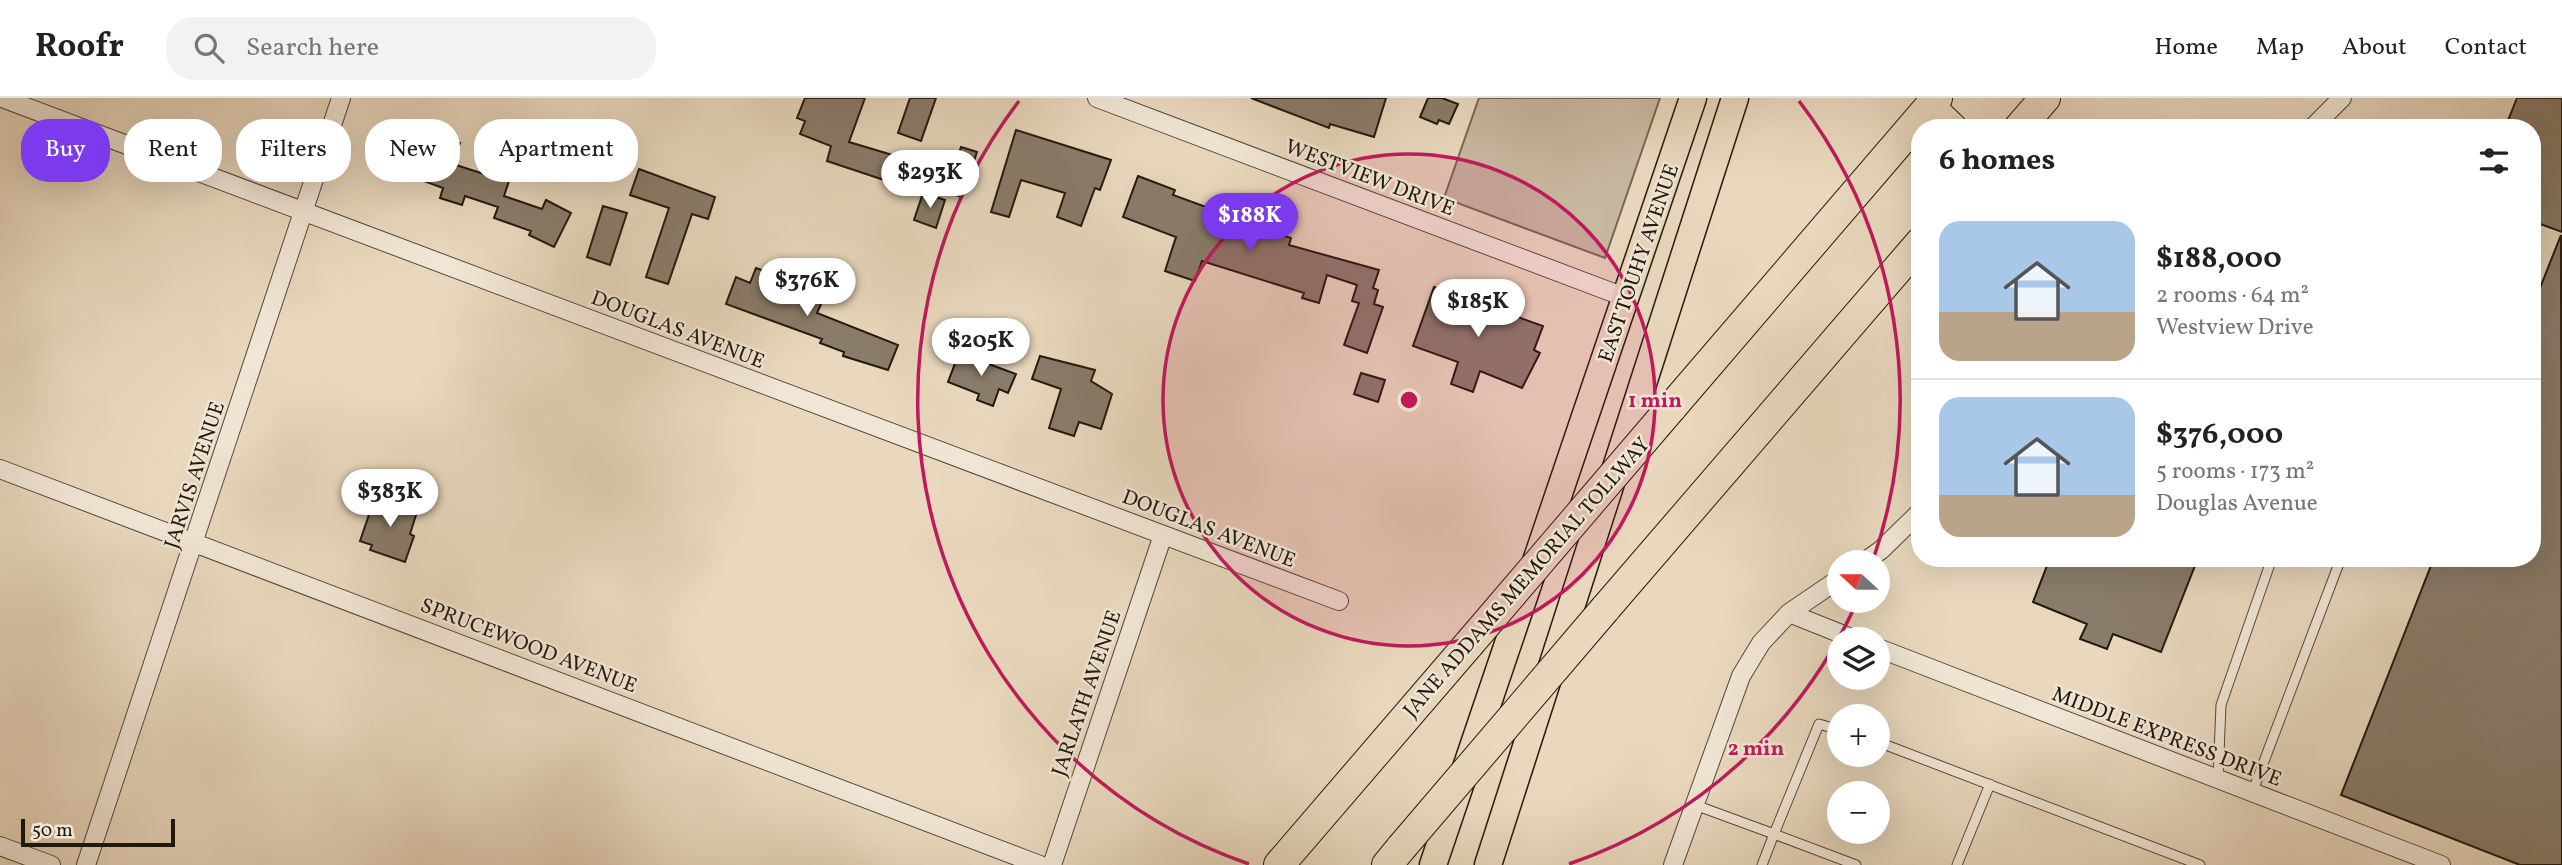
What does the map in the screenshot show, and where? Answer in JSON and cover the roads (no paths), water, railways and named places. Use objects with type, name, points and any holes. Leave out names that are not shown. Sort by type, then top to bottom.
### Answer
[{"type":"highway","points":[[2027,119],[2045,98]]},
{"type":"highway","points":[[1933,102],[1945,119]]},
{"type":"highway","name":"JANE ADDAMS MEMORIAL TOLLWAY","points":[[1918,119],[1933,102]]},
{"type":"highway","name":"JANE ADDAMS MEMORIAL TOLLWAY","points":[[1279,865],[1911,128]]},
{"type":"highway","points":[[1394,857],[1911,253]]},
{"type":"main road","name":"EAST TOUHY AVENUE","points":[[1433,865],[1693,98]]},
{"type":"main road","name":"EAST TOUHY AVENUE","points":[[1488,865],[1735,98]]},
{"type":"street","name":"DOUGLAS AVENUE","points":[[2,98],[1339,601]]},
{"type":"street","name":"JARVIS AVENUE","points":[[86,865],[196,541],[341,98]]},
{"type":"street","name":"WESTVIEW DRIVE","points":[[1097,98],[1627,298]]},
{"type":"street","points":[[2321,119],[2342,98]]},
{"type":"street","name":"SPRUCEWOOD AVENUE","points":[[0,469],[196,541],[1040,865]]},
{"type":"street","points":[[1881,550],[1911,521]]},
{"type":"street","name":"JARLATH AVENUE","points":[[1052,865],[1163,535]]},
{"type":"street","points":[[1673,865],[1741,676],[1761,643],[1788,613],[1827,587]]},
{"type":"street","points":[[1788,613],[1827,628]]},
{"type":"street","name":"MIDDLE EXPRESS DRIVE","points":[[1890,653],[2441,865]]},
{"type":"street","points":[[0,846],[51,865]]},
{"type":"lane","points":[[2218,780],[2221,705],[2269,567]]},
{"type":"lane","points":[[2252,793],[2338,567]]},
{"type":"lane","points":[[1762,865],[1819,724],[1827,726]]},
{"type":"lane","points":[[1890,746],[2200,865]]},
{"type":"lane","points":[[1957,865],[1990,784]]},
{"type":"lane","points":[[1695,805],[1856,865]]}]
